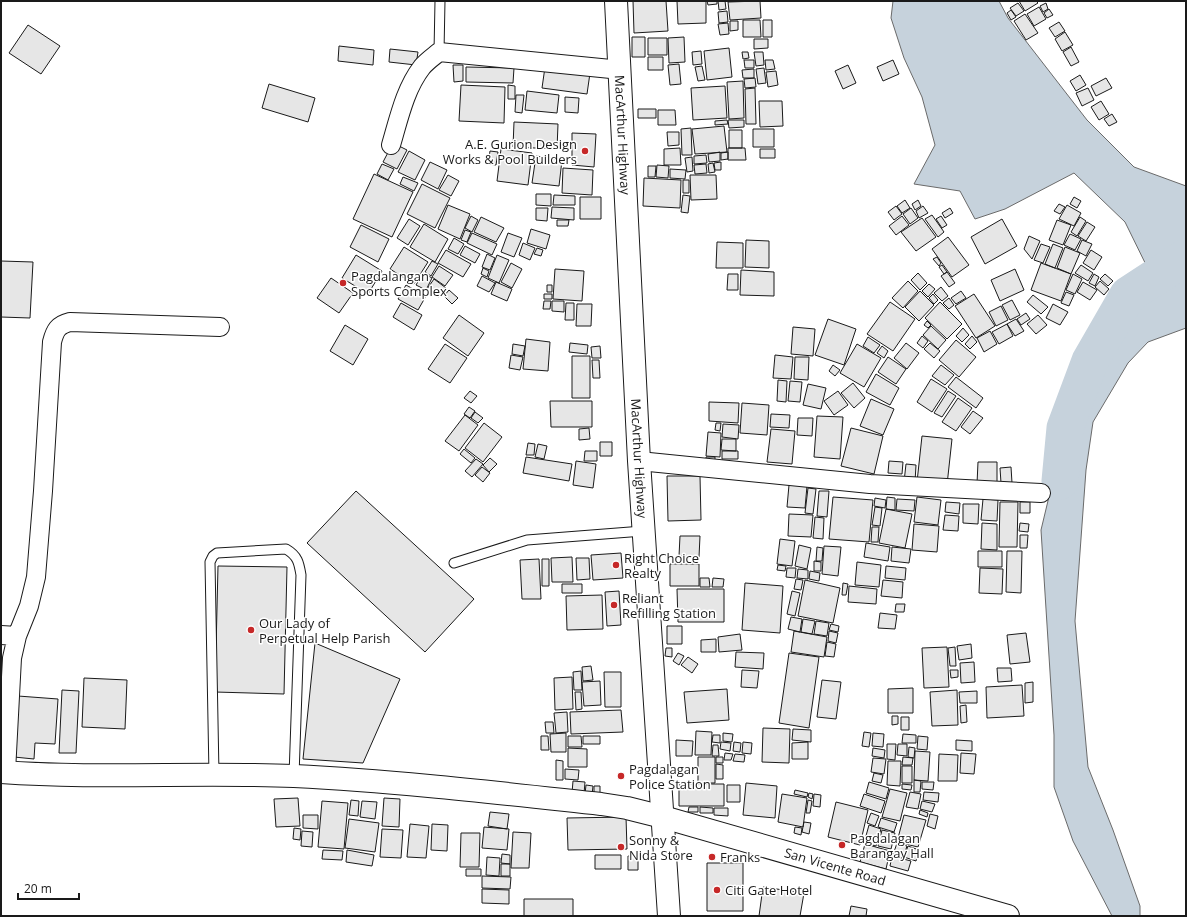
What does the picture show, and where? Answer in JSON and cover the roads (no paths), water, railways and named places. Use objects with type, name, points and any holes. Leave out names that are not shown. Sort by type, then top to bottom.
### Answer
[{"type":"main road","name":"MacArthur Highway","points":[[616,1],[621,70],[639,462],[669,916]]},
{"type":"main road","name":"San Vicente Road","points":[[4,772],[84,775],[294,776],[527,796],[621,807],[663,817],[1008,916]]},
{"type":"street","points":[[391,145],[402,108],[411,86],[423,66],[439,52],[621,70]]},
{"type":"street","points":[[4,772],[12,658],[9,636],[29,606],[36,577],[52,342],[55,330],[62,324],[70,322],[220,327]]},
{"type":"street","points":[[639,462],[870,484],[1041,493]]},
{"type":"lane","points":[[439,52],[440,1]]},
{"type":"lane","points":[[454,563],[527,540],[643,531]]},
{"type":"lane","points":[[214,776],[210,562],[213,556],[217,553],[286,549],[293,553],[298,560],[301,575],[294,776]]},
{"type":"waterway","points":[[1060,481],[1065,428],[1090,361],[1128,295],[1186,257]]},
{"type":"place","name":"A.E. Gurion Design Works & Pool Builders","points":[[585,151]]},
{"type":"place","name":"Pagdalangan Sports Complex","points":[[343,283]]},
{"type":"place","name":"Right Choice Realty","points":[[616,565]]},
{"type":"place","name":"Reliant Refilling Station","points":[[614,605]]},
{"type":"place","name":"Our Lady of Perpetual Help Parish","points":[[251,630]]},
{"type":"place","name":"Pagdalagan Police Station","points":[[621,776]]},
{"type":"place","name":"Pagdalagan Barangay Hall","points":[[842,845]]},
{"type":"place","name":"Sonny & Nida Store","points":[[621,847]]},
{"type":"place","name":"Franks","points":[[712,857]]},
{"type":"place","name":"Citi Gate Hotel","points":[[717,890]]}]
